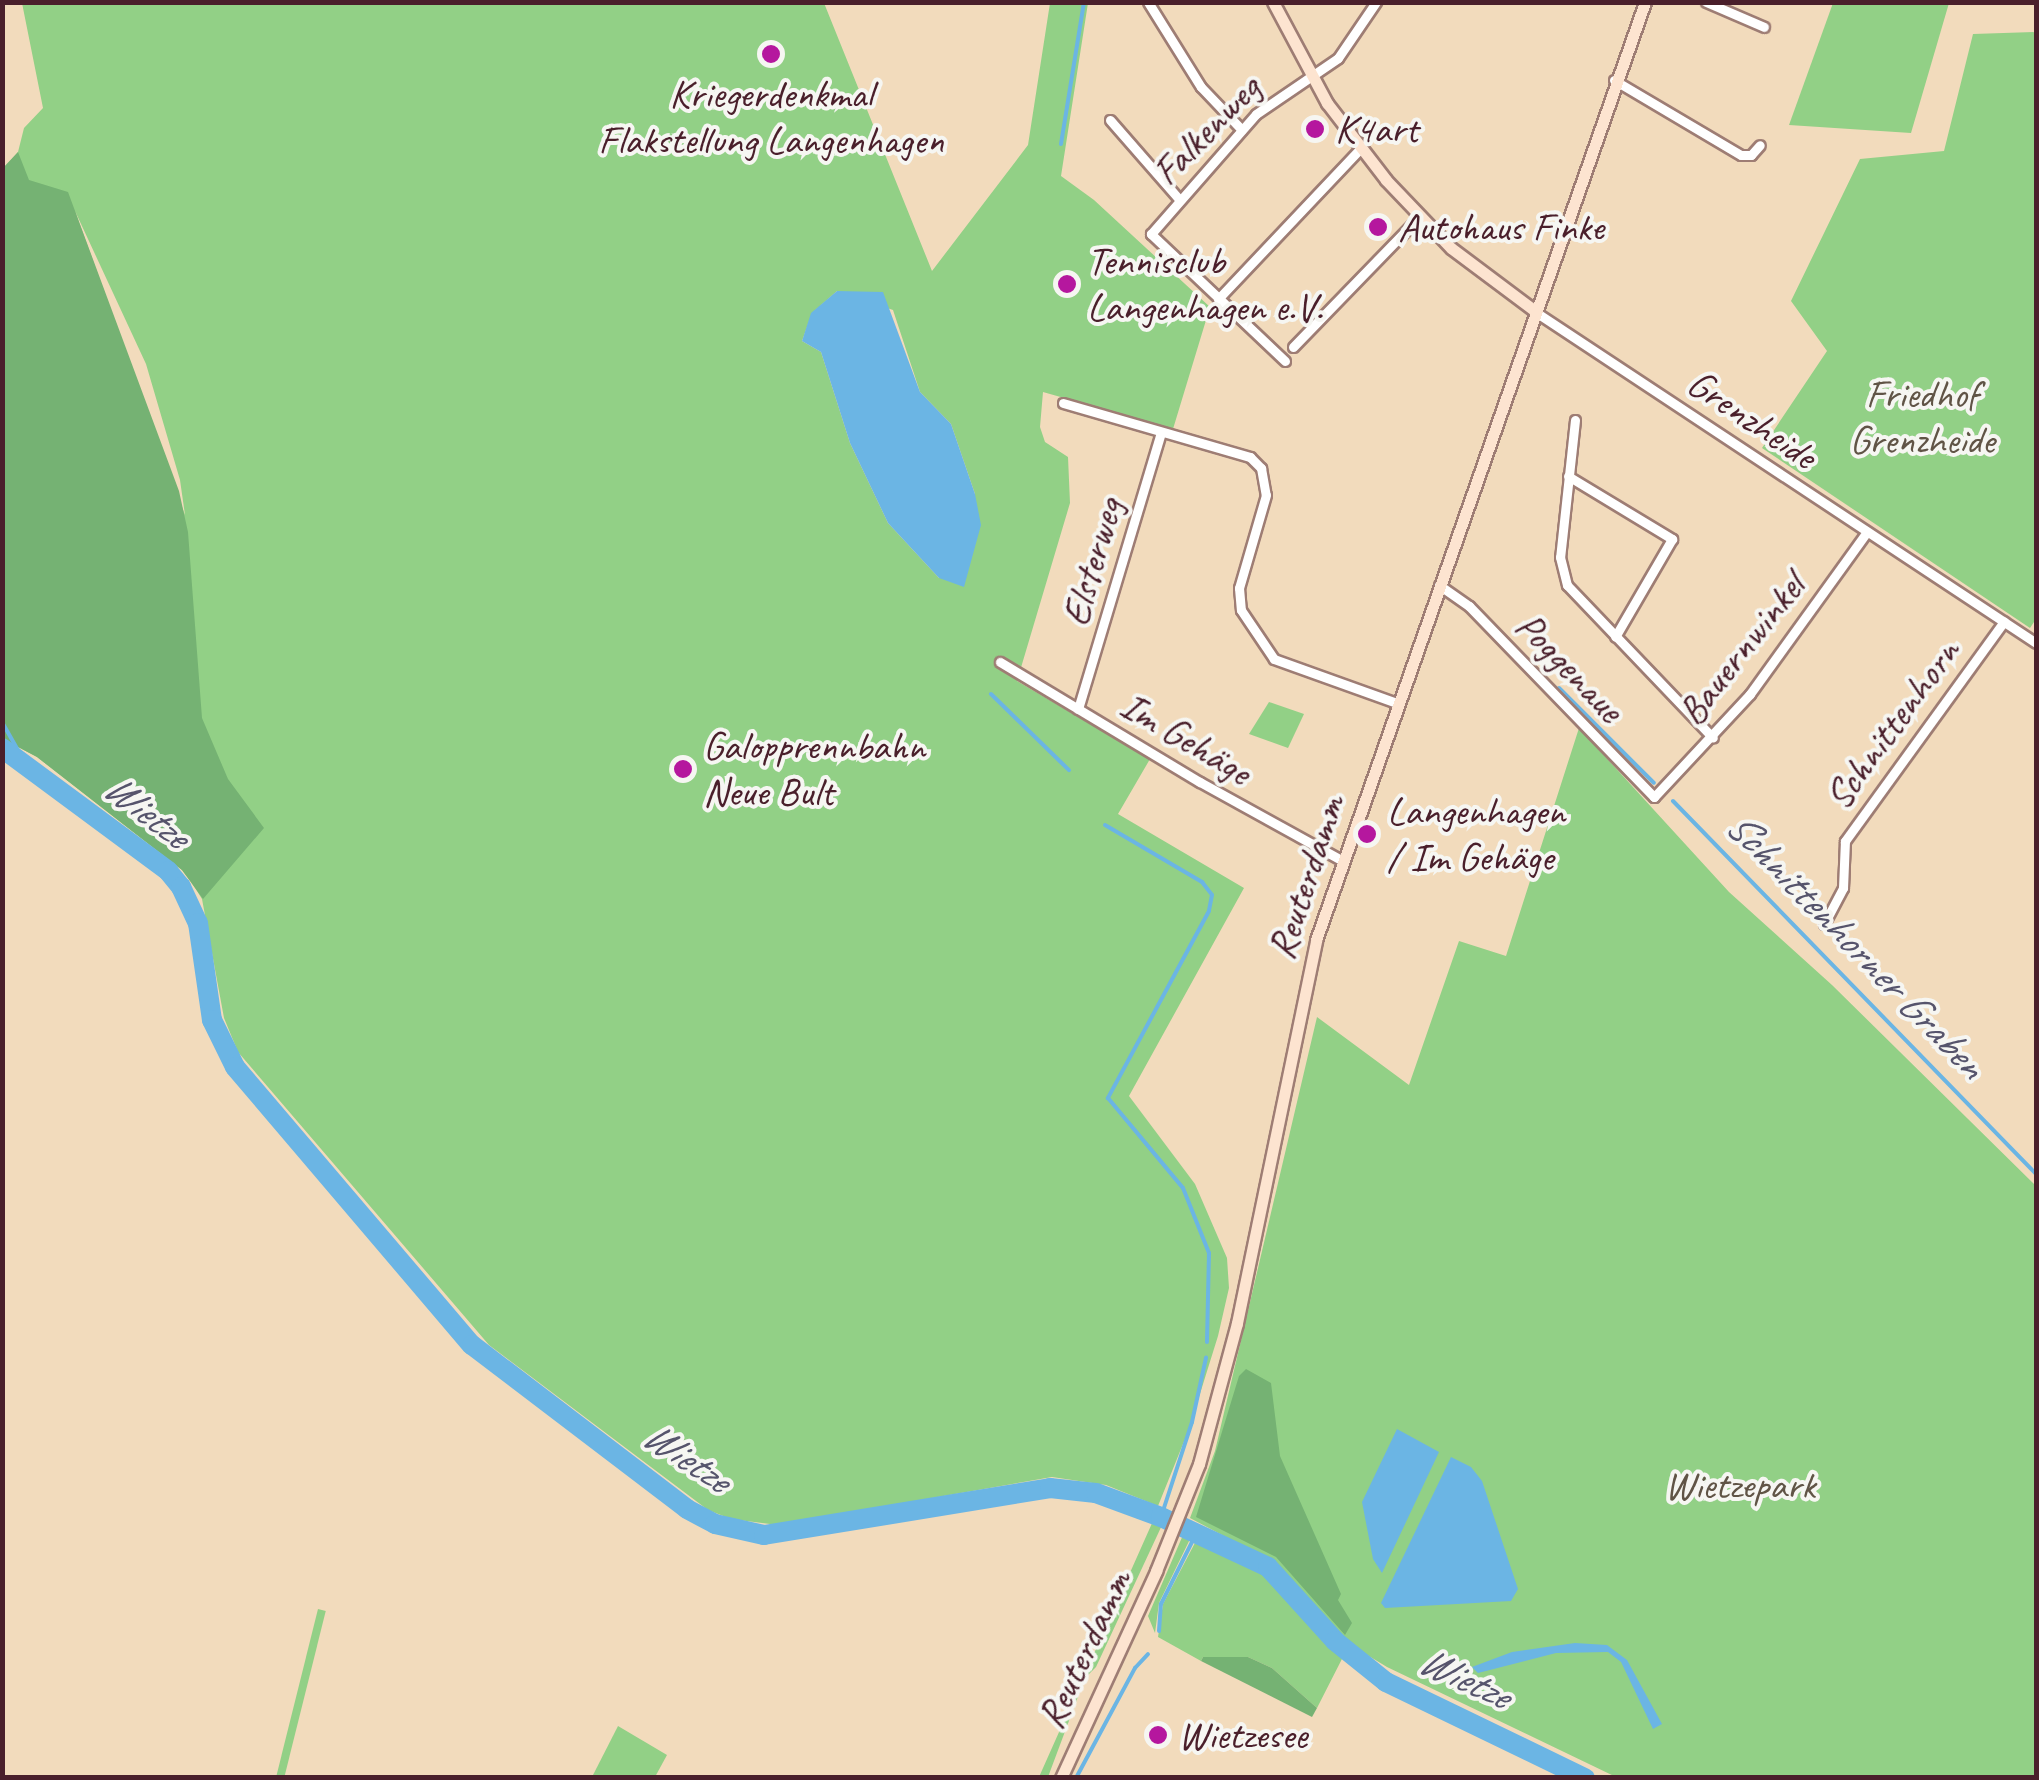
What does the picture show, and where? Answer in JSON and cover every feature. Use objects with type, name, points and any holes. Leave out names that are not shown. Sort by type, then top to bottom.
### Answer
[{"type":"street","points":[[1148,2],[1190,72],[1242,130]]},
{"type":"street","points":[[1273,2],[1310,76],[1360,149],[1419,216],[1468,263],[1534,310]]},
{"type":"street","name":"Falkenweg","points":[[1218,299],[1151,234],[1271,100],[1338,58],[1376,2]]},
{"type":"street","name":"Reuterdamm","points":[[1061,1778],[1182,1510],[1224,1379],[1308,974],[1397,704],[1614,80],[1645,2]]},
{"type":"street","points":[[1706,2],[1764,28]]},
{"type":"street","points":[[1614,80],[1741,155],[1751,155],[1760,146]]},
{"type":"street","points":[[1110,120],[1179,199]]},
{"type":"street","points":[[1284,360],[1218,299],[1360,149]]},
{"type":"street","points":[[1292,346],[1419,216]]},
{"type":"street","name":"Grenzheide","points":[[1534,310],[2036,643]]},
{"type":"street","points":[[1062,402],[1247,456],[1261,468],[1266,495],[1238,600],[1266,651],[1280,662],[1397,704]]},
{"type":"street","points":[[1576,420],[1561,570],[1567,586],[1713,738]]},
{"type":"street","name":"Elsterweg","points":[[1078,709],[1161,432]]},
{"type":"street","points":[[1568,476],[1672,539],[1615,637]]},
{"type":"street","name":"Bauernwinkel","points":[[1654,798],[1713,738],[1787,646],[1867,532]]},
{"type":"street","name":"Poggenaue","points":[[1440,584],[1469,606],[1654,798]]},
{"type":"street","name":"Schnittenhorn","points":[[1824,924],[1842,888],[1845,841],[2004,621]]},
{"type":"street","name":"Im Gehäge","points":[[1000,662],[1343,861]]},
{"type":"green space","name":"Galopprennbahn Neue Bult","points":[[22,3],[824,3],[932,271],[1028,145],[1050,3],[1088,3],[1061,176],[1094,200],[1210,307],[1173,429],[1043,392],[1040,427],[1045,442],[1068,457],[1070,503],[1017,681],[1150,759],[1118,814],[1244,888],[1129,1096],[1195,1184],[1227,1258],[1229,1288],[1218,1336],[1189,1429],[1158,1506],[1106,1485],[1052,1477],[778,1525],[731,1519],[708,1510],[489,1345],[238,1052],[224,1018],[202,899],[192,883],[182,870],[37,757],[3,739],[3,169],[18,152],[24,128],[43,108]],"holes":[[[75,211],[146,364],[180,480],[185,515]],[[837,291],[893,310],[920,392],[951,424],[975,494],[939,578],[888,523],[850,443],[821,352],[802,341],[812,313]]]},
{"type":"green space","points":[[1833,3],[1949,3],[1911,133],[1789,125]]},
{"type":"green space","name":"Friedhof Grenzheide","points":[[2036,32],[2036,619],[2030,628],[1762,448],[1827,351],[1791,301],[1860,159],[1944,151],[1973,34]]},
{"type":"green space","points":[[18,152],[29,180],[68,192],[179,491],[188,532],[202,718],[228,779],[264,828],[203,899],[182,870],[37,757],[3,739],[2,169]]},
{"type":"green space","points":[[1269,702],[1304,714],[1288,748],[1249,734]]},
{"type":"green space","name":"Wietzepark","points":[[1579,728],[1729,892],[1832,985],[2036,1186],[2036,1777],[1616,1777],[1387,1667],[1344,1641],[1275,1563],[1190,1518],[1215,1451],[1317,1017],[1409,1085],[1459,941],[1506,956]]},
{"type":"green space","points":[[1246,1369],[1271,1383],[1280,1456],[1341,1594],[1338,1600],[1352,1623],[1345,1635],[1276,1557],[1196,1517],[1239,1376]]},
{"type":"green space","points":[[1153,1521],[1163,1523],[1096,1667],[1085,1678],[1048,1777],[1039,1777]]},
{"type":"green space","points":[[1183,1535],[1191,1537],[1159,1603],[1155,1633],[1148,1616]]},
{"type":"green space","points":[[1197,1539],[1265,1570],[1345,1653],[1317,1708],[1272,1668],[1248,1657],[1203,1657],[1201,1661],[1158,1637],[1163,1604]]},
{"type":"green space","points":[[318,1609],[326,1611],[284,1778],[276,1778]]},
{"type":"green space","points":[[1203,1657],[1248,1657],[1272,1668],[1317,1708],[1312,1717],[1201,1661]]},
{"type":"green space","points":[[618,1726],[667,1755],[655,1777],[592,1777]]},
{"type":"water","points":[[837,291],[883,292],[920,392],[951,424],[975,494],[981,525],[964,587],[939,578],[888,523],[850,443],[821,352],[802,341],[811,313]]},
{"type":"water","points":[[1397,1429],[1439,1452],[1382,1573],[1373,1559],[1362,1502]]},
{"type":"water","points":[[1451,1457],[1471,1467],[1482,1481],[1518,1589],[1511,1601],[1385,1608],[1381,1603]]},
{"type":"water","points":[[1575,1643],[1607,1645],[1627,1660],[1662,1724],[1653,1729],[1621,1662],[1608,1652],[1556,1653],[1478,1673],[1472,1667],[1512,1652]]},
{"type":"waterway","points":[[1061,144],[1084,2]]},
{"type":"waterway","name":"Schnittenhorner Graben","points":[[1559,688],[1654,783]]},
{"type":"waterway","points":[[991,694],[1069,770]]},
{"type":"waterway","points":[[2,722],[23,759]]},
{"type":"waterway","name":"Wietze","points":[[2,748],[168,871],[181,887],[198,923],[212,1020],[235,1067],[472,1345],[687,1509],[715,1524],[764,1535],[1050,1488],[1096,1493],[1161,1517],[1268,1567],[1335,1641],[1386,1682],[1585,1778]]},
{"type":"waterway","name":"Schnittenhorner Graben","points":[[1673,801],[2036,1174]]},
{"type":"waterway","points":[[1105,825],[1202,882],[1212,895],[1209,911],[1108,1098],[1183,1188],[1209,1253],[1207,1342]]},
{"type":"waterway","points":[[1161,1517],[1192,1422],[1206,1358]]},
{"type":"waterway","points":[[1159,1631],[1161,1604],[1197,1532]]},
{"type":"waterway","points":[[1076,1778],[1135,1668],[1148,1654]]},
{"type":"place","name":"Kriegerdenkmal Flakstellung Langenhagen","points":[[771,54]]},
{"type":"place","name":"K4art","points":[[1315,129]]},
{"type":"place","name":"Autohaus Finke","points":[[1378,227]]},
{"type":"place","name":"Tennisclub Langenhagen e.V.","points":[[1067,284]]},
{"type":"place","name":"Galopprennbahn Neue Bult","points":[[683,769]]},
{"type":"place","name":"Langenhagen / Im Gehäge","points":[[1367,834]]},
{"type":"place","name":"Wietzesee","points":[[1158,1735]]}]
